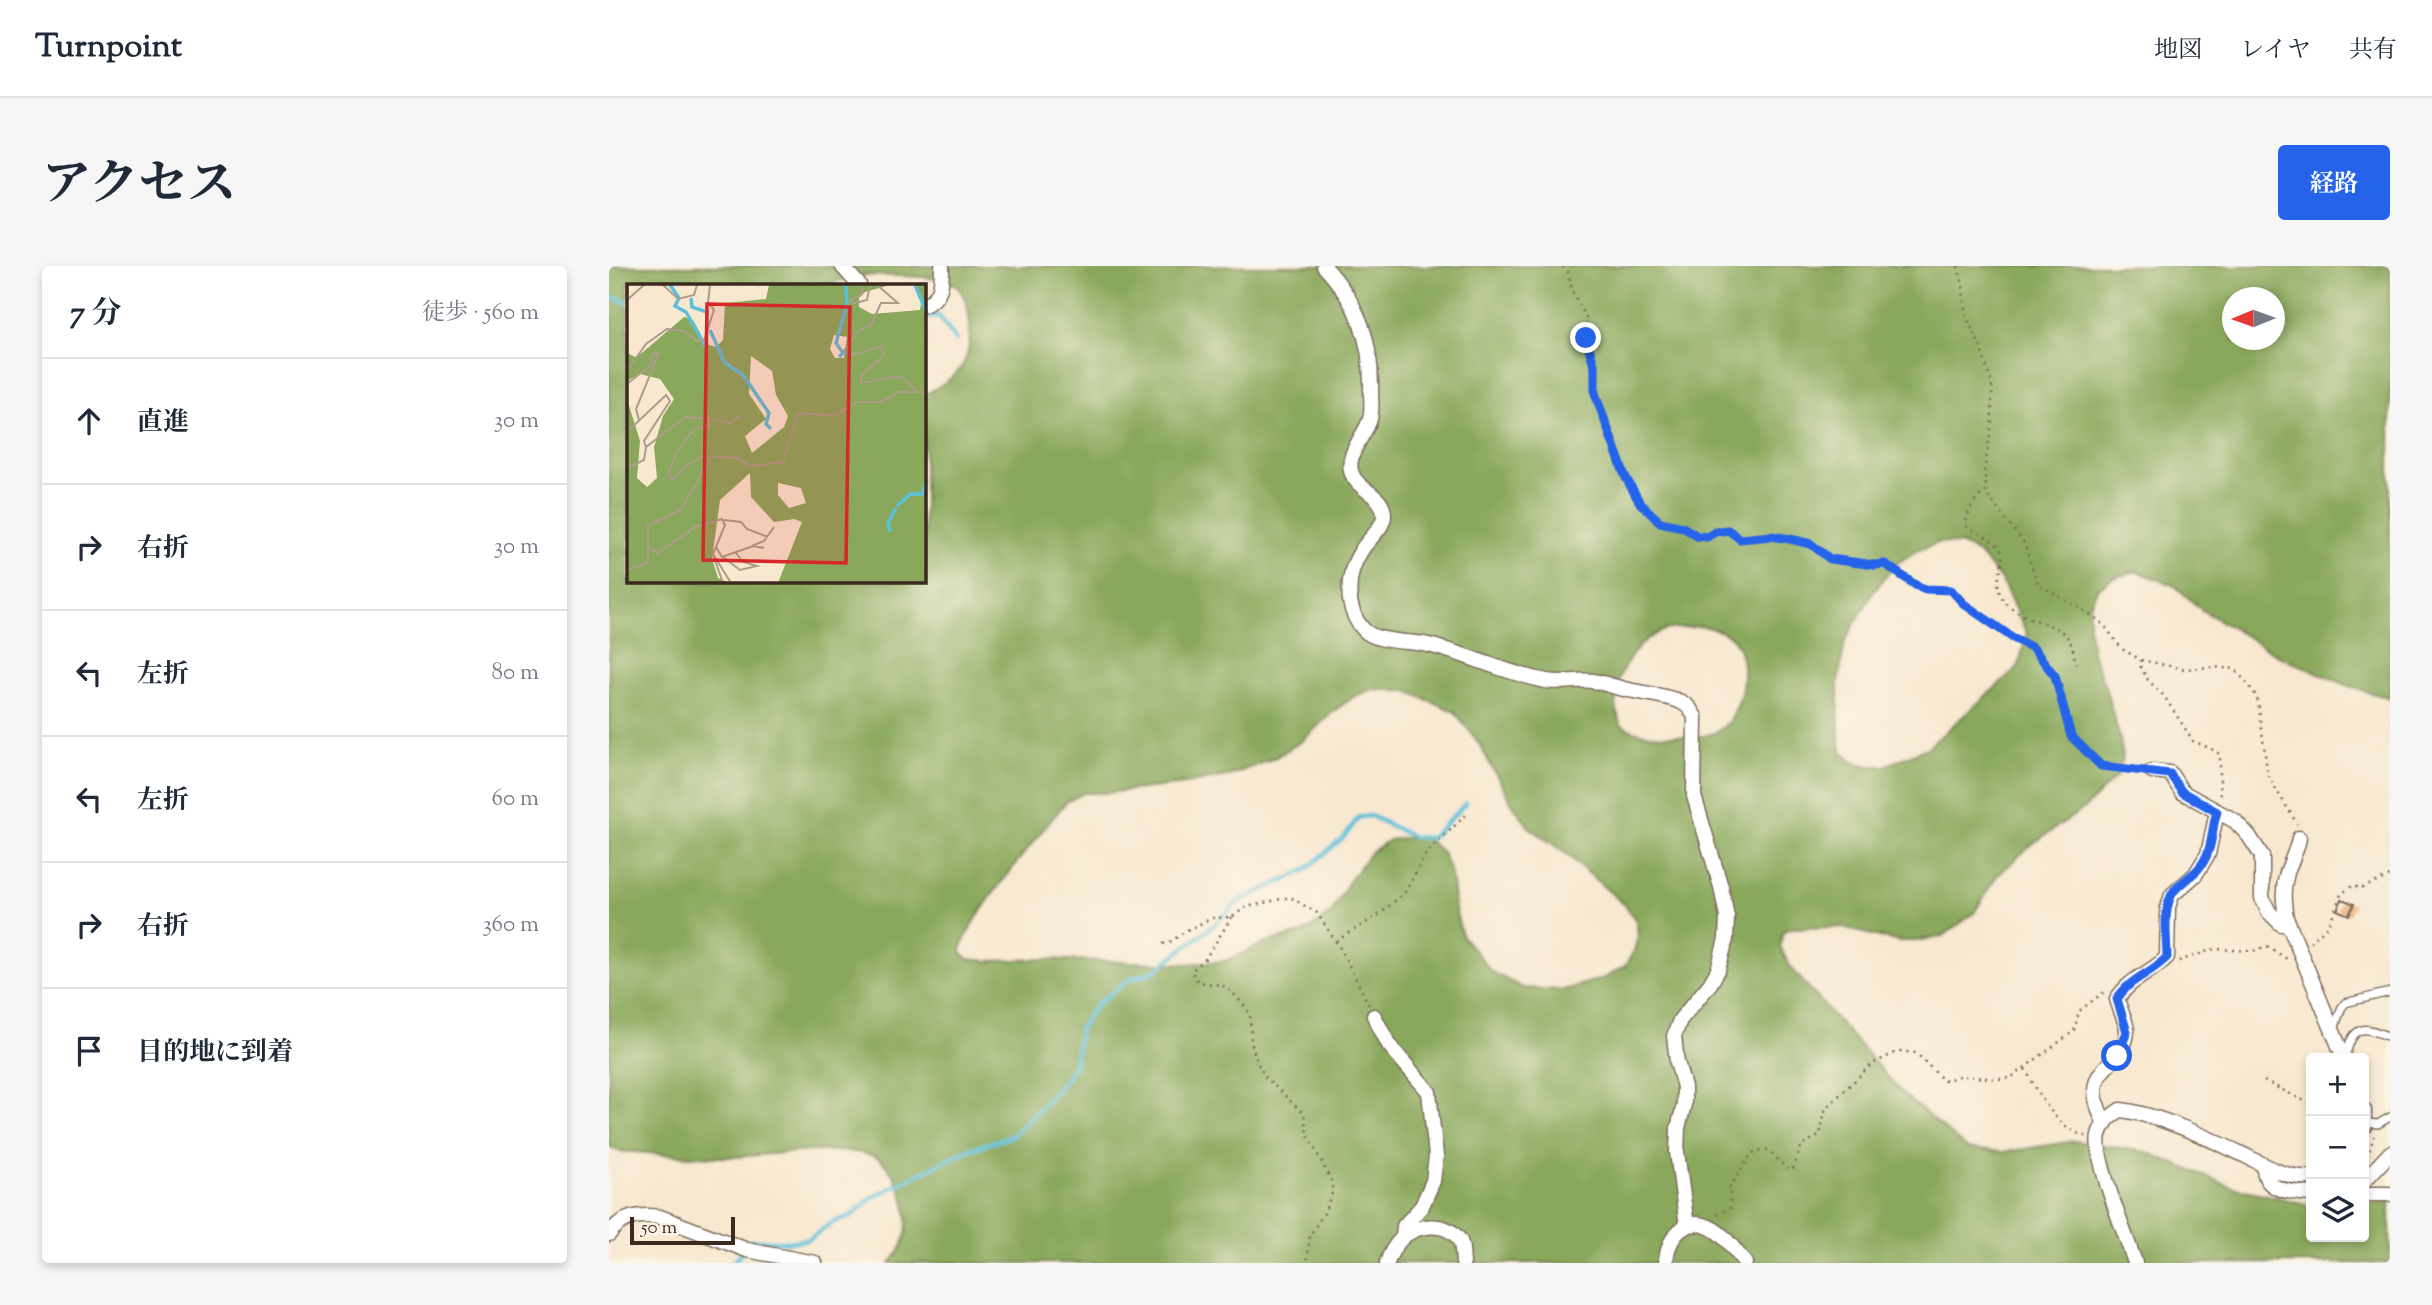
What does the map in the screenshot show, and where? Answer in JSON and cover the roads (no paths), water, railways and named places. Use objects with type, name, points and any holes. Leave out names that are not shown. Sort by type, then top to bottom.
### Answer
[{"type":"street","points":[[842,266],[858,284]]},
{"type":"street","points":[[926,304],[933,302],[940,290],[942,266]]},
{"type":"street","points":[[1324,266],[1342,286],[1361,321],[1371,363],[1370,419],[1350,463],[1357,482],[1380,501],[1384,512],[1384,521],[1361,550],[1349,583],[1354,617],[1363,629],[1371,636],[1424,644],[1506,671],[1547,681],[1592,681],[1669,698],[1683,703],[1691,709],[1695,717],[1694,796],[1721,887],[1727,917],[1723,956],[1718,970],[1710,984],[1680,1020],[1674,1036],[1684,1087],[1677,1152],[1687,1226]]},
{"type":"street","points":[[2152,771],[2170,774],[2182,792],[2235,821],[2258,848],[2263,865],[2260,880],[2262,898],[2269,912],[2281,924],[2289,924]]},
{"type":"street","points":[[2105,1124],[2095,1096],[2096,1082],[2101,1071],[2121,1051],[2127,1032],[2117,999],[2129,983],[2156,968],[2167,957],[2168,907],[2172,895],[2195,874],[2208,854],[2217,812]]},
{"type":"street","points":[[2299,838],[2297,853],[2286,875],[2283,897],[2289,924],[2342,1053]]},
{"type":"street","points":[[1374,1016],[1389,1045],[1429,1092],[1436,1156],[1433,1181],[1422,1206],[1404,1226],[1403,1237]]},
{"type":"street","points":[[2135,1263],[2099,1156],[2099,1139],[2105,1124],[2108,1118],[2120,1110],[2140,1112],[2247,1157],[2264,1167],[2306,1177]]},
{"type":"street","points":[[2366,1179],[2390,1153]]},
{"type":"street","points":[[2264,1167],[2264,1175],[2272,1187],[2306,1194]]},
{"type":"street","points":[[2369,1194],[2390,1194]]},
{"type":"street","points":[[609,1234],[616,1224],[626,1217],[649,1215],[747,1250],[815,1263]]},
{"type":"street","points":[[1666,1263],[1671,1237],[1687,1226],[1704,1226],[1717,1231],[1745,1263]]},
{"type":"street","points":[[1387,1263],[1392,1250],[1403,1237],[1422,1227],[1447,1228],[1460,1242],[1463,1263]]},
{"type":"lane","points":[[2333,1031],[2340,1009],[2345,1003],[2390,992]]},
{"type":"lane","points":[[2345,1053],[2351,1037],[2361,1030],[2368,1029],[2390,1037]]},
{"type":"lane","points":[[2369,1125],[2390,1117]]},
{"type":"waterway","points":[[609,296],[627,302]]},
{"type":"waterway","points":[[926,317],[939,316],[956,340]]},
{"type":"waterway","points":[[747,1245],[751,1240],[789,1242],[809,1239],[833,1222],[851,1216],[873,1197],[965,1151],[1012,1136],[1048,1100],[1074,1066],[1080,1028],[1096,1005],[1130,979],[1153,972],[1214,925],[1239,901],[1304,871],[1344,837],[1359,817],[1371,816],[1413,837],[1431,838],[1466,803]]},
{"type":"waterway","points":[[733,1263],[742,1252]]}]
